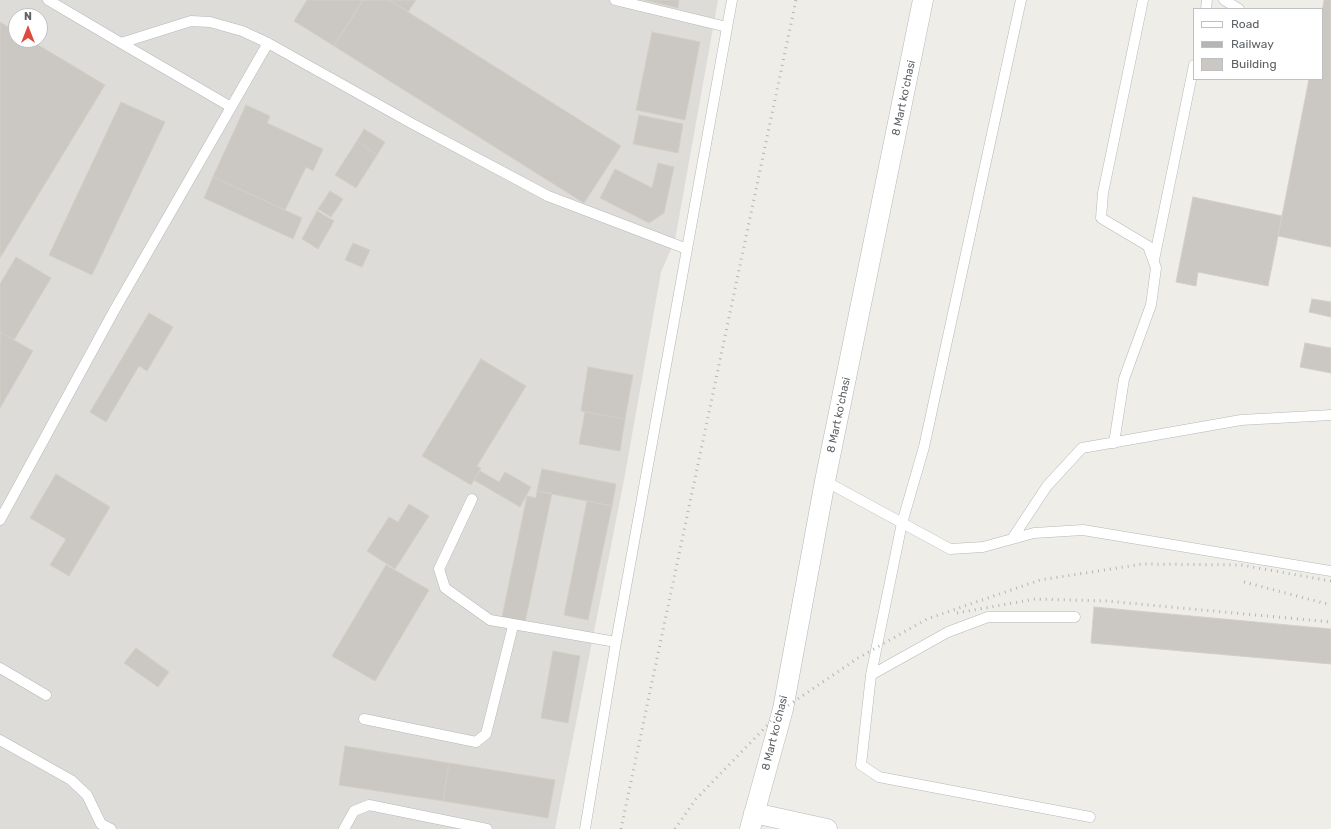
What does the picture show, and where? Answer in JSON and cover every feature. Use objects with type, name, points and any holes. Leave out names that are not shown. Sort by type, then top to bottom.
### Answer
[{"type":"street","name":"8 Mart koʻchasi","points":[[752,821],[782,709],[825,481],[924,0]]},
{"type":"street","points":[[752,821],[827,829]]},
{"type":"lane","points":[[48,0],[231,107]]},
{"type":"lane","points":[[615,0],[728,27]]},
{"type":"lane","points":[[585,829],[616,642],[732,0]]},
{"type":"lane","points":[[1021,0],[924,447],[902,523],[871,675],[861,765],[879,777],[1090,817]]},
{"type":"lane","points":[[1114,443],[1124,380],[1152,305],[1156,268],[1148,246],[1101,218],[1103,194],[1143,0]]},
{"type":"lane","points":[[1224,0],[1237,8]]},
{"type":"lane","points":[[121,43],[191,21],[216,24],[242,31],[268,43],[411,123],[548,196],[687,248]]},
{"type":"lane","points":[[0,520],[115,309],[268,43]]},
{"type":"lane","points":[[1154,260],[1193,70]]},
{"type":"lane","points":[[1012,539],[1047,486],[1082,448],[1241,420],[1331,415]]},
{"type":"lane","points":[[825,481],[950,549],[983,547],[1034,534],[1083,530],[1331,571]]},
{"type":"lane","points":[[472,499],[440,569],[445,588],[490,620],[513,626],[616,642]]},
{"type":"lane","points":[[871,675],[948,632],[988,617],[1075,617]]},
{"type":"lane","points":[[364,719],[476,742],[486,734],[513,626]]},
{"type":"lane","points":[[0,668],[46,695]]},
{"type":"lane","points":[[0,740],[71,780],[87,795],[102,824],[111,829]]},
{"type":"lane","points":[[344,829],[354,811],[369,805],[487,829]]},
{"type":"shaded area","points":[[0,0],[718,0],[675,240],[661,272],[624,480],[555,829],[0,829]]},
{"type":"building","points":[[307,0],[363,0],[334,46],[294,21]]},
{"type":"building","points":[[363,0],[389,0],[621,146],[584,203],[334,46]]},
{"type":"building","points":[[389,0],[416,0],[408,12]]},
{"type":"building","points":[[645,0],[679,0],[678,8]]},
{"type":"building","points":[[1324,0],[1331,0],[1331,247],[1278,236],[1309,80],[1323,80],[1323,8]]},
{"type":"building","points":[[0,22],[8,27],[8,48],[43,48],[105,85],[0,258]]},
{"type":"building","points":[[652,32],[700,42],[685,120],[636,110]]},
{"type":"building","points":[[121,102],[165,122],[92,275],[49,255]]},
{"type":"building","points":[[246,105],[270,116],[267,123],[323,149],[313,171],[306,167],[285,210],[213,177]]},
{"type":"building","points":[[639,115],[683,124],[678,153],[633,144]]},
{"type":"building","points":[[364,129],[385,142],[377,155],[357,141]]},
{"type":"building","points":[[357,141],[377,155],[356,188],[335,175]]},
{"type":"building","points":[[658,163],[674,167],[664,213],[649,223],[600,198],[615,169],[652,188]]},
{"type":"building","points":[[213,177],[302,218],[293,239],[204,198]]},
{"type":"building","points":[[330,191],[343,199],[331,217],[318,209]]},
{"type":"building","points":[[1193,197],[1282,216],[1268,286],[1198,272],[1196,286],[1176,282]]},
{"type":"building","points":[[317,211],[334,221],[318,249],[302,239]]},
{"type":"building","points":[[353,243],[370,250],[362,267],[345,260]]},
{"type":"building","points":[[16,257],[51,278],[14,340],[0,332],[0,284]]},
{"type":"building","points":[[1312,299],[1331,302],[1331,317],[1309,312]]},
{"type":"building","points":[[149,313],[173,327],[147,371],[139,366],[106,422],[90,412]]},
{"type":"building","points":[[0,332],[33,351],[0,408]]},
{"type":"building","points":[[1305,343],[1331,348],[1331,373],[1300,367]]},
{"type":"building","points":[[481,359],[526,386],[477,466],[481,468],[471,485],[422,456]]},
{"type":"building","points":[[588,367],[633,375],[625,419],[581,411]]},
{"type":"building","points":[[585,412],[625,419],[620,451],[579,444]]},
{"type":"building","points":[[542,469],[616,484],[612,506],[537,491]]},
{"type":"building","points":[[480,471],[499,482],[505,472],[531,487],[520,507],[474,480]]},
{"type":"building","points":[[56,474],[110,507],[69,576],[50,565],[66,539],[30,518]]},
{"type":"building","points":[[537,491],[552,493],[524,627],[501,622],[527,496],[536,498]]},
{"type":"building","points":[[587,501],[612,506],[588,620],[564,615]]},
{"type":"building","points":[[409,504],[429,516],[395,569],[367,551],[389,517],[398,522]]},
{"type":"building","points":[[386,565],[429,590],[375,681],[332,656]]},
{"type":"building","points":[[1094,607],[1331,629],[1331,664],[1091,643]]},
{"type":"building","points":[[136,648],[169,672],[158,687],[124,663]]},
{"type":"building","points":[[553,651],[580,656],[568,723],[541,718]]},
{"type":"building","points":[[345,746],[449,763],[443,801],[339,785]]},
{"type":"building","points":[[449,763],[555,780],[548,818],[443,801]]},
{"type":"railway","points":[[621,829],[796,0]]},
{"type":"railway","points":[[675,829],[696,799],[783,709],[858,658],[927,619],[1040,580],[1143,564],[1241,565],[1331,581]]},
{"type":"railway","points":[[1244,582],[1331,605]]},
{"type":"railway","points":[[957,613],[1035,599],[1106,601],[1331,622]]}]
